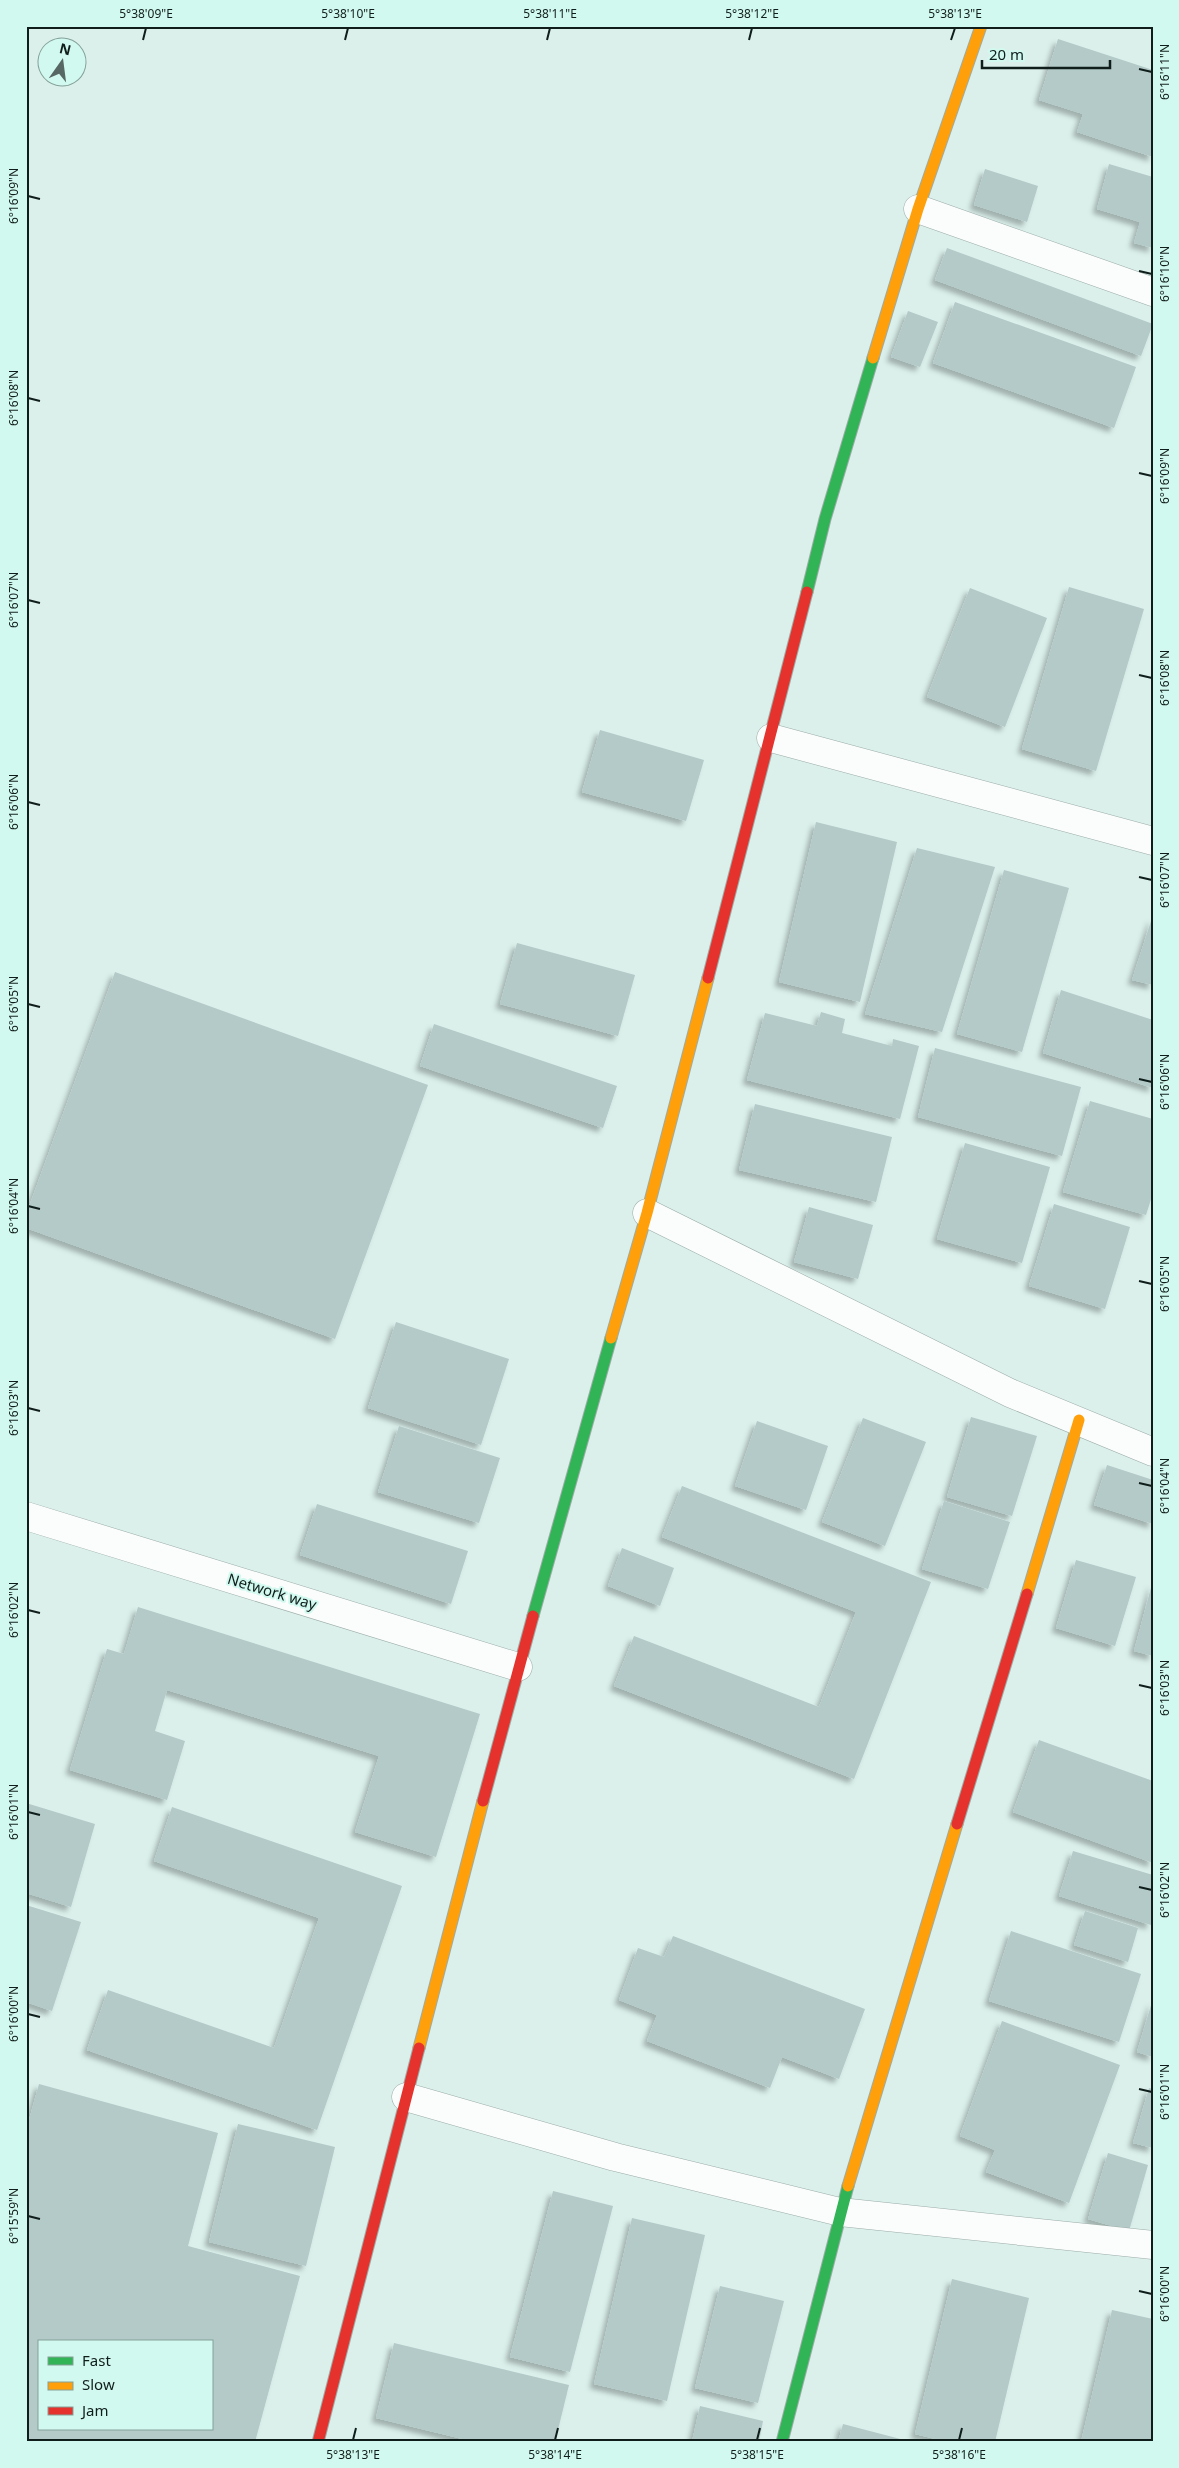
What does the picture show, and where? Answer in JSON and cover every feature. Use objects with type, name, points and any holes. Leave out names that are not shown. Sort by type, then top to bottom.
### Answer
[{"type":"street","points":[[318,2442],[518,1667],[647,1213],[771,738],[825,519],[918,209],[981,26]]},
{"type":"street","points":[[918,209],[1153,292]]},
{"type":"street","points":[[771,738],[1153,841]]},
{"type":"street","points":[[647,1213],[1010,1393],[1153,1452]]},
{"type":"street","points":[[782,2442],[840,2212],[1079,1420]]},
{"type":"street","name":"Network way","points":[[26,1516],[518,1667]]},
{"type":"street","points":[[406,2096],[615,2157],[840,2212],[1153,2245]]},
{"type":"building","points":[[1058,39],[1153,70],[1153,157],[1077,132],[1083,114],[1039,100]]},
{"type":"building","points":[[1109,164],[1153,177],[1153,248],[1134,243],[1140,222],[1097,209]]},
{"type":"building","points":[[985,169],[1038,186],[1027,222],[974,205]]},
{"type":"building","points":[[947,248],[1153,324],[1141,356],[935,280]]},
{"type":"building","points":[[955,302],[1136,367],[1114,428],[933,363]]},
{"type":"building","points":[[908,311],[938,322],[920,367],[891,357]]},
{"type":"building","points":[[1069,587],[1144,609],[1096,771],[1022,749]]},
{"type":"building","points":[[970,588],[1047,618],[1005,727],[927,697]]},
{"type":"building","points":[[600,730],[704,760],[686,821],[582,792]]},
{"type":"building","points":[[816,822],[897,842],[860,1002],[779,982]]},
{"type":"building","points":[[917,848],[995,867],[942,1032],[865,1014]]},
{"type":"building","points":[[1004,870],[1069,888],[1022,1052],[957,1034]]},
{"type":"building","points":[[1153,918],[1153,985],[1132,980]]},
{"type":"building","points":[[517,943],[635,975],[618,1036],[500,1004]]},
{"type":"building","points":[[115,972],[428,1085],[335,1339],[26,1228],[26,1215]]},
{"type":"building","points":[[1061,990],[1153,1020],[1153,1088],[1043,1053]]},
{"type":"building","points":[[821,1012],[845,1019],[842,1033],[892,1046],[893,1039],[919,1046],[900,1119],[747,1080],[765,1013],[817,1026]]},
{"type":"building","points":[[434,1024],[617,1086],[603,1128],[420,1066]]},
{"type":"building","points":[[935,1048],[1081,1087],[1062,1156],[918,1117]]},
{"type":"building","points":[[1090,1101],[1153,1119],[1153,1193],[1146,1215],[1063,1192]]},
{"type":"building","points":[[755,1104],[892,1137],[876,1202],[739,1170]]},
{"type":"building","points":[[965,1143],[1050,1167],[1022,1263],[937,1239]]},
{"type":"building","points":[[1054,1204],[1130,1227],[1105,1309],[1029,1286]]},
{"type":"building","points":[[809,1207],[873,1225],[858,1279],[794,1262]]},
{"type":"building","points":[[396,1322],[509,1359],[481,1445],[368,1408]]},
{"type":"building","points":[[971,1417],[1037,1436],[1012,1516],[947,1497]]},
{"type":"building","points":[[863,1418],[926,1442],[885,1546],[822,1522]]},
{"type":"building","points":[[757,1421],[828,1446],[806,1510],[735,1486]]},
{"type":"building","points":[[399,1426],[500,1458],[479,1523],[378,1492]]},
{"type":"building","points":[[1107,1465],[1153,1480],[1153,1524],[1094,1505]]},
{"type":"building","points":[[682,1486],[931,1582],[854,1779],[614,1686],[634,1636],[819,1707],[856,1612],[662,1537]]},
{"type":"building","points":[[944,1501],[1010,1522],[988,1589],[922,1569]]},
{"type":"building","points":[[317,1504],[468,1551],[451,1604],[300,1555]]},
{"type":"building","points":[[622,1548],[674,1568],[660,1606],[608,1586]]},
{"type":"building","points":[[1076,1560],[1136,1577],[1115,1646],[1056,1628]]},
{"type":"building","points":[[1153,1584],[1153,1656],[1134,1651]]},
{"type":"building","points":[[138,1607],[480,1714],[436,1857],[355,1832],[379,1756],[167,1690],[155,1731],[185,1741],[167,1800],[70,1770],[107,1649],[124,1654]]},
{"type":"building","points":[[1039,1740],[1153,1781],[1153,1863],[1013,1812]]},
{"type":"building","points":[[26,1803],[95,1824],[71,1907],[26,1893]]},
{"type":"building","points":[[172,1807],[402,1886],[317,2130],[87,2050],[108,1990],[274,2048],[319,1918],[154,1861]]},
{"type":"building","points":[[1073,1851],[1153,1875],[1151,1925],[1059,1896]]},
{"type":"building","points":[[26,1905],[81,1922],[52,2011],[26,2002]]},
{"type":"building","points":[[1085,1911],[1138,1928],[1128,1962],[1074,1945]]},
{"type":"building","points":[[1011,1931],[1141,1974],[1119,2042],[989,2001]]},
{"type":"building","points":[[673,1936],[865,2009],[839,2079],[782,2057],[770,2088],[647,2041],[657,2015],[619,2000],[638,1948],[664,1957]]},
{"type":"building","points":[[1153,2002],[1153,2057],[1137,2052]]},
{"type":"building","points":[[1002,2021],[1120,2065],[1069,2203],[986,2172],[995,2150],[960,2136]]},
{"type":"building","points":[[39,2084],[218,2133],[188,2246],[300,2276],[255,2442],[139,2442],[132,2440],[131,2442],[26,2442],[26,2131]]},
{"type":"building","points":[[1149,2088],[1153,2089],[1153,2148],[1133,2143]]},
{"type":"building","points":[[238,2124],[335,2147],[306,2266],[209,2242]]},
{"type":"building","points":[[1108,2153],[1148,2165],[1129,2231],[1088,2219]]},
{"type":"building","points":[[553,2191],[613,2206],[570,2372],[510,2357]]},
{"type":"building","points":[[632,2218],[705,2235],[667,2401],[594,2384]]},
{"type":"building","points":[[952,2279],[1029,2298],[995,2442],[948,2442],[915,2434]]},
{"type":"building","points":[[720,2286],[784,2301],[758,2403],[695,2388]]},
{"type":"building","points":[[1112,2310],[1153,2319],[1153,2442],[1081,2442]]},
{"type":"building","points":[[394,2343],[569,2385],[555,2442],[475,2442],[376,2418]]},
{"type":"building","points":[[700,2406],[763,2421],[759,2442],[692,2442]]},
{"type":"building","points":[[843,2424],[908,2441],[908,2442],[838,2442]]},
{"type":"traffic: fast","points":[[807,592],[825,519],[873,358]]},
{"type":"traffic: fast","points":[[533,1616],[611,1338]]},
{"type":"traffic: fast","points":[[782,2442],[848,2186]]},
{"type":"traffic: slow","points":[[873,358],[918,209],[981,26]]},
{"type":"traffic: slow","points":[[611,1338],[647,1213],[708,978]]},
{"type":"traffic: slow","points":[[1027,1594],[1079,1420]]},
{"type":"traffic: slow","points":[[419,2048],[483,1801]]},
{"type":"traffic: slow","points":[[848,2186],[957,1824]]},
{"type":"traffic: jam","points":[[708,978],[807,592]]},
{"type":"traffic: jam","points":[[957,1824],[1027,1594]]},
{"type":"traffic: jam","points":[[483,1801],[533,1616]]},
{"type":"traffic: jam","points":[[318,2442],[419,2048]]}]
